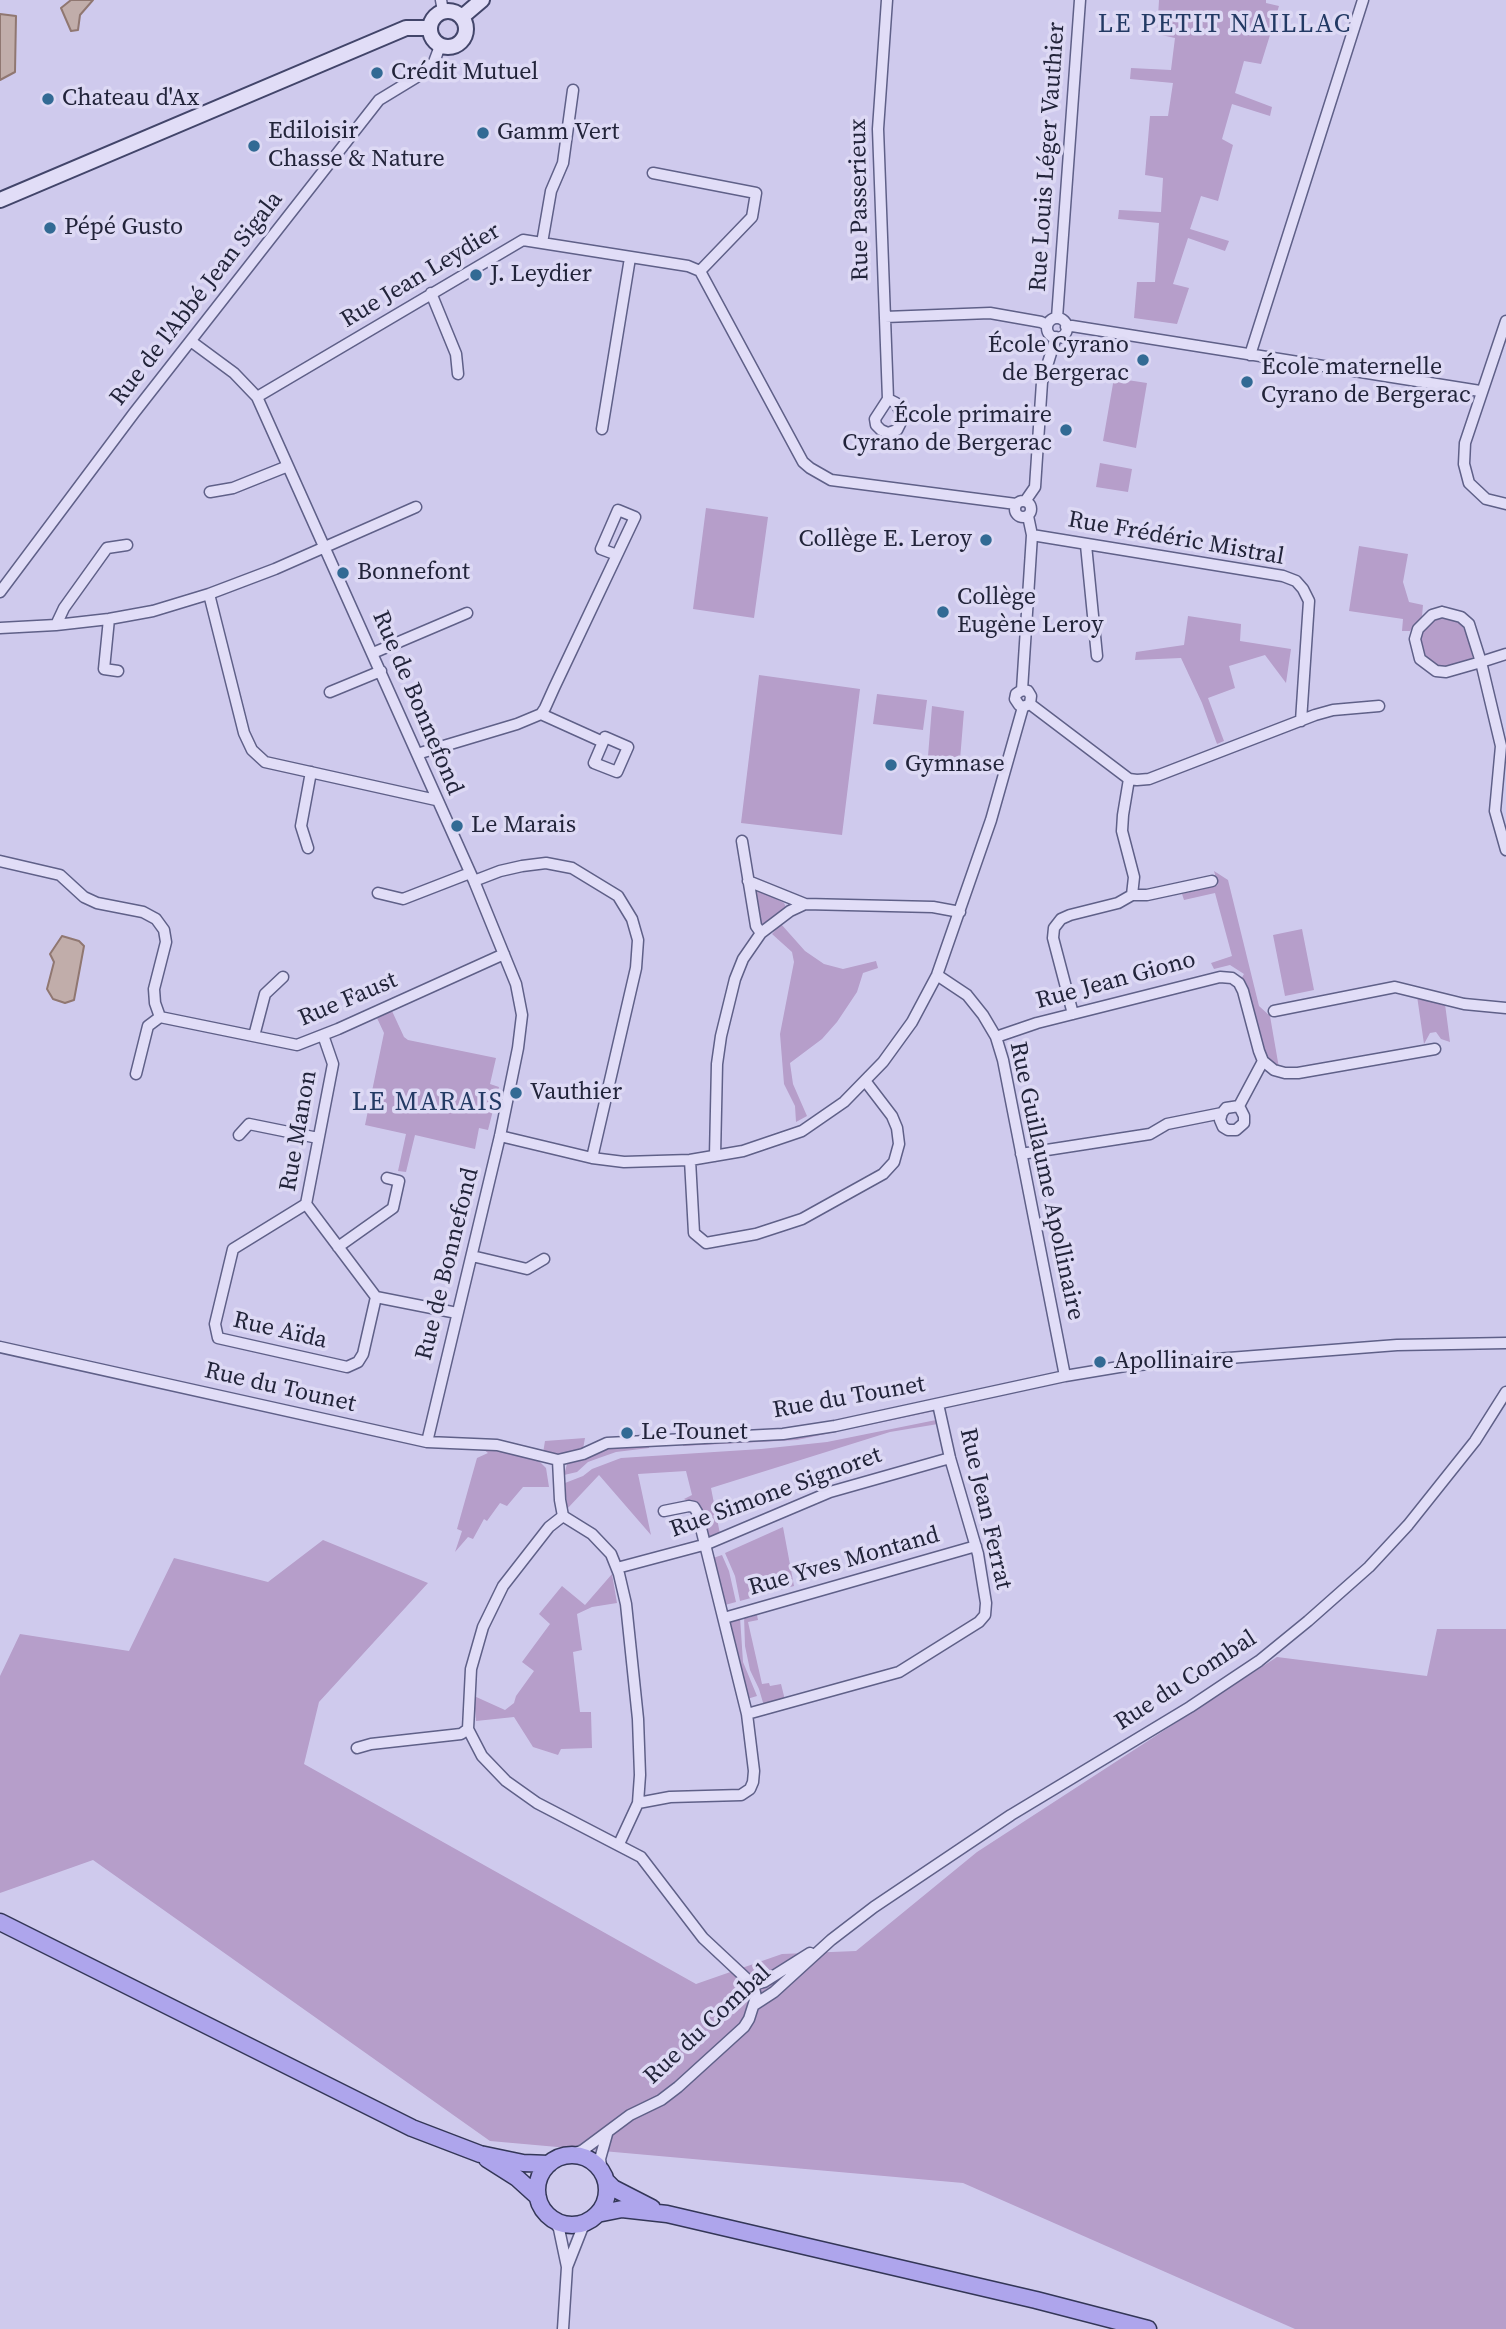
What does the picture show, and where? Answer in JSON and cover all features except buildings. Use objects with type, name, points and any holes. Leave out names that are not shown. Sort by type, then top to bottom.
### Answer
[{"type":"main road","points":[[462,17],[482,0]]},
{"type":"main road","points":[[442,6],[462,17],[467,27],[464,39],[451,48],[440,46],[432,38],[430,28],[442,6]]},
{"type":"main road","points":[[0,200],[406,28],[430,28]]},
{"type":"main road","points":[[0,1923],[412,2128],[480,2154],[523,2163],[549,2164]]},
{"type":"main road","points":[[480,2154],[517,2178],[538,2197],[546,2213],[564,2224],[576,2224],[622,2209],[667,2214],[1036,2300],[1148,2329]]},
{"type":"main road","points":[[538,2197],[541,2173],[556,2159],[571,2155],[594,2162],[613,2188],[667,2214]]},
{"type":"main road","points":[[592,2218],[606,2199],[604,2176]]},
{"type":"street","name":"Rue Passerieux","points":[[887,0],[878,130],[888,399]]},
{"type":"street","name":"Rue Louis Léger Vauthier","points":[[1057,318],[1080,0]]},
{"type":"street","points":[[1250,355],[1363,0]]},
{"type":"street","name":"Rue de l'Abbé Jean Sigala","points":[[0,592],[134,413],[379,100],[425,72],[434,62],[440,46]]},
{"type":"street","points":[[542,243],[551,191],[563,163],[573,90]]},
{"type":"street","points":[[653,173],[756,193],[752,216],[700,271],[803,462],[831,480],[1031,504],[1032,511],[1028,516],[1032,535],[1022,690],[1016,694],[1015,699],[1018,705],[1026,705],[1129,779],[1149,779],[1334,710],[1379,706]]},
{"type":"street","name":"Rue Jean Leydier","points":[[257,397],[523,240],[688,266],[700,271]]},
{"type":"street","points":[[602,429],[630,258]]},
{"type":"street","points":[[431,293],[456,354],[458,374]]},
{"type":"street","points":[[885,317],[990,313],[1041,322],[1047,325],[1050,335],[1056,337],[1062,335],[1066,327],[1065,322],[1057,318],[1047,325]]},
{"type":"street","points":[[1506,321],[1480,391],[1465,443],[1464,464],[1469,483],[1486,499],[1506,504]]},
{"type":"street","points":[[1066,327],[1480,391]]},
{"type":"street","points":[[1021,502],[1035,487],[1042,382],[1056,337]]},
{"type":"street","name":"Rue de Bonnefond","points":[[192,342],[234,373],[257,397],[472,877],[516,984],[522,1015],[518,1048],[428,1442]]},
{"type":"street","points":[[211,492],[233,488],[288,466]]},
{"type":"street","points":[[0,628],[108,620],[153,611],[209,594],[326,548],[416,507]]},
{"type":"street","name":"Rue Frédéric Mistral","points":[[1032,535],[1283,576],[1296,581],[1308,601],[1301,721]]},
{"type":"street","points":[[56,625],[64,608],[107,548],[127,545]]},
{"type":"street","points":[[1086,545],[1097,656]]},
{"type":"street","points":[[417,754],[517,724],[541,714],[617,555]]},
{"type":"street","points":[[209,594],[244,733],[252,750],[265,762],[436,800]]},
{"type":"street","points":[[1506,654],[1480,662],[1446,672],[1436,671],[1420,659],[1415,639],[1418,628],[1432,615],[1442,612],[1461,617],[1473,634],[1480,662],[1501,746],[1495,811],[1506,850]]},
{"type":"street","points":[[373,653],[467,613]]},
{"type":"street","points":[[108,620],[104,669],[118,671]]},
{"type":"street","points":[[330,692],[381,671]]},
{"type":"street","points":[[500,1136],[592,1158],[624,1162],[690,1160],[743,1151],[802,1131],[844,1102],[883,1062],[912,1022],[937,975],[991,820],[1026,705]]},
{"type":"street","points":[[541,714],[603,742]]},
{"type":"street","points":[[308,848],[301,826],[311,772]]},
{"type":"street","points":[[1129,779],[1122,831],[1135,885],[1132,895]]},
{"type":"street","points":[[742,841],[756,926],[761,933]]},
{"type":"street","points":[[0,861],[60,875],[85,897],[97,903],[143,912],[156,919],[164,930],[166,942],[155,989],[155,1003],[160,1017],[148,1026],[136,1074]]},
{"type":"street","points":[[378,893],[403,899],[472,877],[546,863],[572,868],[618,896],[632,919],[638,940],[636,968],[592,1158]]},
{"type":"street","points":[[748,881],[805,904],[933,907],[960,912]]},
{"type":"street","points":[[1073,1014],[1053,938],[1054,928],[1061,919],[1118,903],[1132,895],[1147,895],[1212,881]]},
{"type":"street","points":[[715,1156],[717,1064],[735,979],[743,959],[761,933],[790,911],[805,904]]},
{"type":"street","name":"Rue Faust","points":[[160,1017],[297,1045],[505,954]]},
{"type":"street","name":"Rue Guillaume Apollinaire","points":[[937,975],[967,995],[996,1037],[1003,1060],[1065,1376]]},
{"type":"street","points":[[254,1036],[265,994],[283,977]]},
{"type":"street","name":"Rue Jean Giono","points":[[996,1037],[1208,978],[1232,978],[1240,983],[1243,990],[1263,1061]]},
{"type":"street","points":[[1274,1011],[1395,987],[1464,1004],[1506,1008]]},
{"type":"street","name":"Rue Manon","points":[[323,1035],[332,1064],[306,1204],[376,1297]]},
{"type":"street","points":[[1239,1106],[1263,1061],[1274,1070],[1298,1073],[1435,1049]]},
{"type":"street","points":[[690,1160],[694,1233],[706,1243],[756,1234],[802,1219],[883,1174],[894,1162],[898,1144],[897,1128],[892,1116],[866,1082]]},
{"type":"street","points":[[1239,1106],[1244,1123],[1236,1130],[1223,1127],[1220,1120],[1222,1113],[1226,1108],[1239,1106]]},
{"type":"street","points":[[1021,1154],[1150,1133],[1167,1124],[1222,1113]]},
{"type":"street","points":[[239,1135],[249,1124],[318,1138]]},
{"type":"street","points":[[338,1247],[393,1208],[399,1181],[387,1178]]},
{"type":"street","name":"Rue Aïda","points":[[306,1204],[233,1249],[215,1324],[218,1338],[347,1367],[358,1362],[363,1354],[376,1297]]},
{"type":"street","points":[[472,1256],[527,1269],[544,1259]]},
{"type":"street","points":[[376,1297],[457,1313]]},
{"type":"street","name":"Rue du Tounet","points":[[0,1347],[428,1442],[496,1446],[558,1460],[583,1454],[607,1443],[783,1434],[835,1426],[1065,1376],[1125,1366],[1397,1345],[1506,1343]]},
{"type":"street","name":"Rue du Combal","points":[[571,2155],[583,2150],[617,2123],[661,2100],[678,2087],[744,2027],[754,2005],[774,1992],[831,1940],[874,1907],[1011,1815],[1190,1707],[1259,1661],[1369,1567],[1408,1525],[1475,1441],[1506,1392]]},
{"type":"street","name":"Rue Jean Ferrat","points":[[747,1714],[900,1672],[979,1622],[987,1609],[976,1546],[950,1458],[938,1404]]},
{"type":"street","name":"Rue Simone Signoret","points":[[617,1567],[707,1544],[830,1492],[950,1458]]},
{"type":"street","points":[[558,1460],[559,1500],[563,1516],[592,1534],[611,1554],[626,1604],[638,1718],[638,1804],[619,1844]]},
{"type":"street","points":[[638,1804],[670,1797],[741,1795],[750,1789],[754,1771],[747,1714],[697,1512],[694,1507],[689,1506],[664,1511]]},
{"type":"street","points":[[563,1516],[549,1527],[503,1586],[483,1627],[471,1669],[468,1729],[482,1756],[506,1781],[537,1803],[641,1857],[703,1938],[752,1985],[756,1997],[754,2005]]},
{"type":"street","name":"Rue Yves Montand","points":[[724,1618],[976,1546]]},
{"type":"street","points":[[357,1748],[461,1734],[468,1729]]},
{"type":"street","name":"Rue du Combal","points":[[752,1985],[764,1982],[831,1940]]},
{"type":"street","points":[[604,2176],[600,2159],[607,2133]]},
{"type":"street","points":[[566,2267],[582,2229],[592,2218]]},
{"type":"street","points":[[553,2219],[559,2229],[566,2267],[563,2329]]},
{"type":"shaded area","points":[[71,0],[93,0],[80,15],[78,30],[71,31],[61,8]]},
{"type":"shaded area","points":[[1159,0],[1266,0],[1266,3],[1279,6],[1261,64],[1244,61],[1235,93],[1272,107],[1270,116],[1232,104],[1222,139],[1233,145],[1218,201],[1201,196],[1190,229],[1229,241],[1225,251],[1188,238],[1173,284],[1189,288],[1177,324],[1134,318],[1137,282],[1155,282],[1159,223],[1118,219],[1119,210],[1161,212],[1163,178],[1145,175],[1150,116],[1168,116],[1173,83],[1130,79],[1131,68],[1171,70],[1175,38],[1157,34]]},
{"type":"shaded area","points":[[0,14],[16,16],[15,72],[0,80]]},
{"type":"shaded area","points":[[1114,378],[1147,383],[1136,448],[1103,441]]},
{"type":"shaded area","points":[[1100,463],[1132,469],[1128,492],[1096,487]]},
{"type":"shaded area","points":[[706,508],[768,517],[754,618],[693,609]]},
{"type":"shaded area","points":[[1359,546],[1408,554],[1403,582],[1409,602],[1423,605],[1422,616],[1410,631],[1402,631],[1403,619],[1349,611]]},
{"type":"shaded area","points":[[1188,616],[1241,624],[1240,641],[1291,649],[1286,683],[1265,655],[1229,666],[1235,688],[1208,698],[1224,741],[1217,744],[1181,658],[1135,660],[1136,652],[1184,645]]},
{"type":"shaded area","points":[[1443,616],[1462,625],[1473,659],[1441,667],[1425,659],[1419,640],[1421,630],[1435,618]]},
{"type":"shaded area","points":[[759,675],[860,689],[842,835],[741,823]]},
{"type":"shaded area","points":[[877,694],[927,700],[923,730],[873,724]]},
{"type":"shaded area","points":[[932,706],[964,711],[959,772],[927,769]]},
{"type":"shaded area","points":[[1214,871],[1228,880],[1259,1006],[1270,1016],[1279,1068],[1264,1053],[1247,988],[1240,981],[1244,974],[1230,965],[1214,969],[1211,963],[1232,956],[1215,893],[1184,900],[1182,894],[1218,885]]},
{"type":"shaded area","points":[[759,890],[784,903],[786,907],[764,925],[759,924],[754,894]]},
{"type":"shaded area","points":[[781,924],[805,951],[824,964],[843,969],[876,961],[878,968],[863,973],[857,992],[837,1022],[822,1039],[790,1063],[793,1084],[807,1116],[796,1122],[795,1106],[784,1084],[780,1034],[794,962],[792,952],[772,934]]},
{"type":"shaded area","points":[[1302,929],[1314,990],[1285,996],[1273,935]]},
{"type":"shaded area","points":[[62,936],[79,941],[84,946],[74,1000],[65,1003],[53,999],[47,989],[54,962],[50,954]]},
{"type":"shaded area","points":[[1417,996],[1445,1004],[1450,1042],[1441,1039],[1436,1032],[1430,1033],[1424,1044]]},
{"type":"shaded area","points":[[392,1011],[408,1040],[496,1058],[490,1084],[499,1087],[488,1130],[479,1128],[475,1149],[415,1135],[406,1172],[398,1171],[406,1134],[365,1125],[384,1033],[377,1018]]},
{"type":"shaded area","points":[[931,1409],[935,1411],[797,1440],[683,1446],[683,1442],[773,1438]]},
{"type":"shaded area","points":[[936,1420],[938,1424],[890,1432],[711,1488],[720,1534],[709,1538],[701,1508],[684,1499],[692,1495],[686,1471],[638,1474],[651,1535],[599,1475],[567,1509],[565,1483],[621,1458],[827,1442]]},
{"type":"shaded area","points":[[585,1438],[583,1449],[562,1454],[543,1453],[545,1441]]},
{"type":"shaded area","points":[[649,1444],[649,1448],[616,1452],[588,1462],[577,1472],[564,1475],[567,1464],[613,1446]]},
{"type":"shaded area","points":[[484,1450],[537,1459],[546,1468],[549,1487],[523,1487],[507,1506],[500,1503],[487,1521],[484,1519],[473,1539],[468,1537],[455,1552],[462,1531],[457,1529],[477,1458],[488,1453]]},
{"type":"shaded area","points":[[783,1527],[794,1586],[740,1601],[735,1576],[725,1553]]},
{"type":"shaded area","points":[[323,1540],[428,1583],[319,1702],[304,1764],[696,1984],[782,1954],[856,1951],[977,1852],[1277,1657],[1427,1676],[1437,1629],[1506,1629],[1506,2329],[1295,2329],[963,2183],[490,2141],[93,1860],[0,1893],[0,1676],[20,1634],[129,1651],[174,1558],[268,1582]]},
{"type":"shaded area","points":[[722,1555],[729,1571],[736,1602],[725,1605],[713,1558]]},
{"type":"shaded area","points":[[612,1574],[617,1603],[592,1607],[577,1614],[582,1650],[573,1652],[580,1712],[591,1712],[592,1748],[561,1749],[558,1755],[533,1747],[514,1717],[476,1721],[474,1696],[505,1710],[514,1703],[534,1671],[522,1662],[550,1624],[539,1614],[562,1586],[585,1605]]},
{"type":"shaded area","points":[[757,1615],[758,1620],[748,1622],[762,1684],[781,1684],[785,1700],[764,1706],[750,1670],[745,1646],[744,1616],[748,1618]]},
{"type":"shaded area","points":[[740,1617],[743,1662],[757,1696],[747,1699],[729,1626],[734,1618]]},
{"type":"place","name":"Crédit Mutuel","points":[[377,73]]},
{"type":"place","name":"Chateau d'Ax","points":[[48,99]]},
{"type":"place","name":"Gamm Vert","points":[[483,133]]},
{"type":"place","name":"Ediloisir Chasse & Nature","points":[[254,146]]},
{"type":"place","name":"Pépé Gusto","points":[[50,228]]},
{"type":"place","name":"J. Leydier","points":[[476,275]]},
{"type":"place","name":"École Cyrano de Bergerac","points":[[1143,360]]},
{"type":"place","name":"École maternelle Cyrano de Bergerac","points":[[1247,382]]},
{"type":"place","name":"École primaire Cyrano de Bergerac","points":[[1066,430]]},
{"type":"place","name":"Collège E. Leroy","points":[[986,540]]},
{"type":"place","name":"Bonnefont","points":[[343,573]]},
{"type":"place","name":"Collège Eugène Leroy","points":[[943,612]]},
{"type":"place","name":"Gymnase","points":[[891,765]]},
{"type":"place","name":"Le Marais","points":[[457,826]]},
{"type":"place","name":"Vauthier","points":[[516,1093]]},
{"type":"place","name":"Apollinaire","points":[[1100,1362]]},
{"type":"place","name":"Le Tounet","points":[[627,1433]]},
{"type":"district","name":"LE PETIT NAILLAC","points":[[1225,25]]},
{"type":"district","name":"LE MARAIS","points":[[428,1103]]}]
